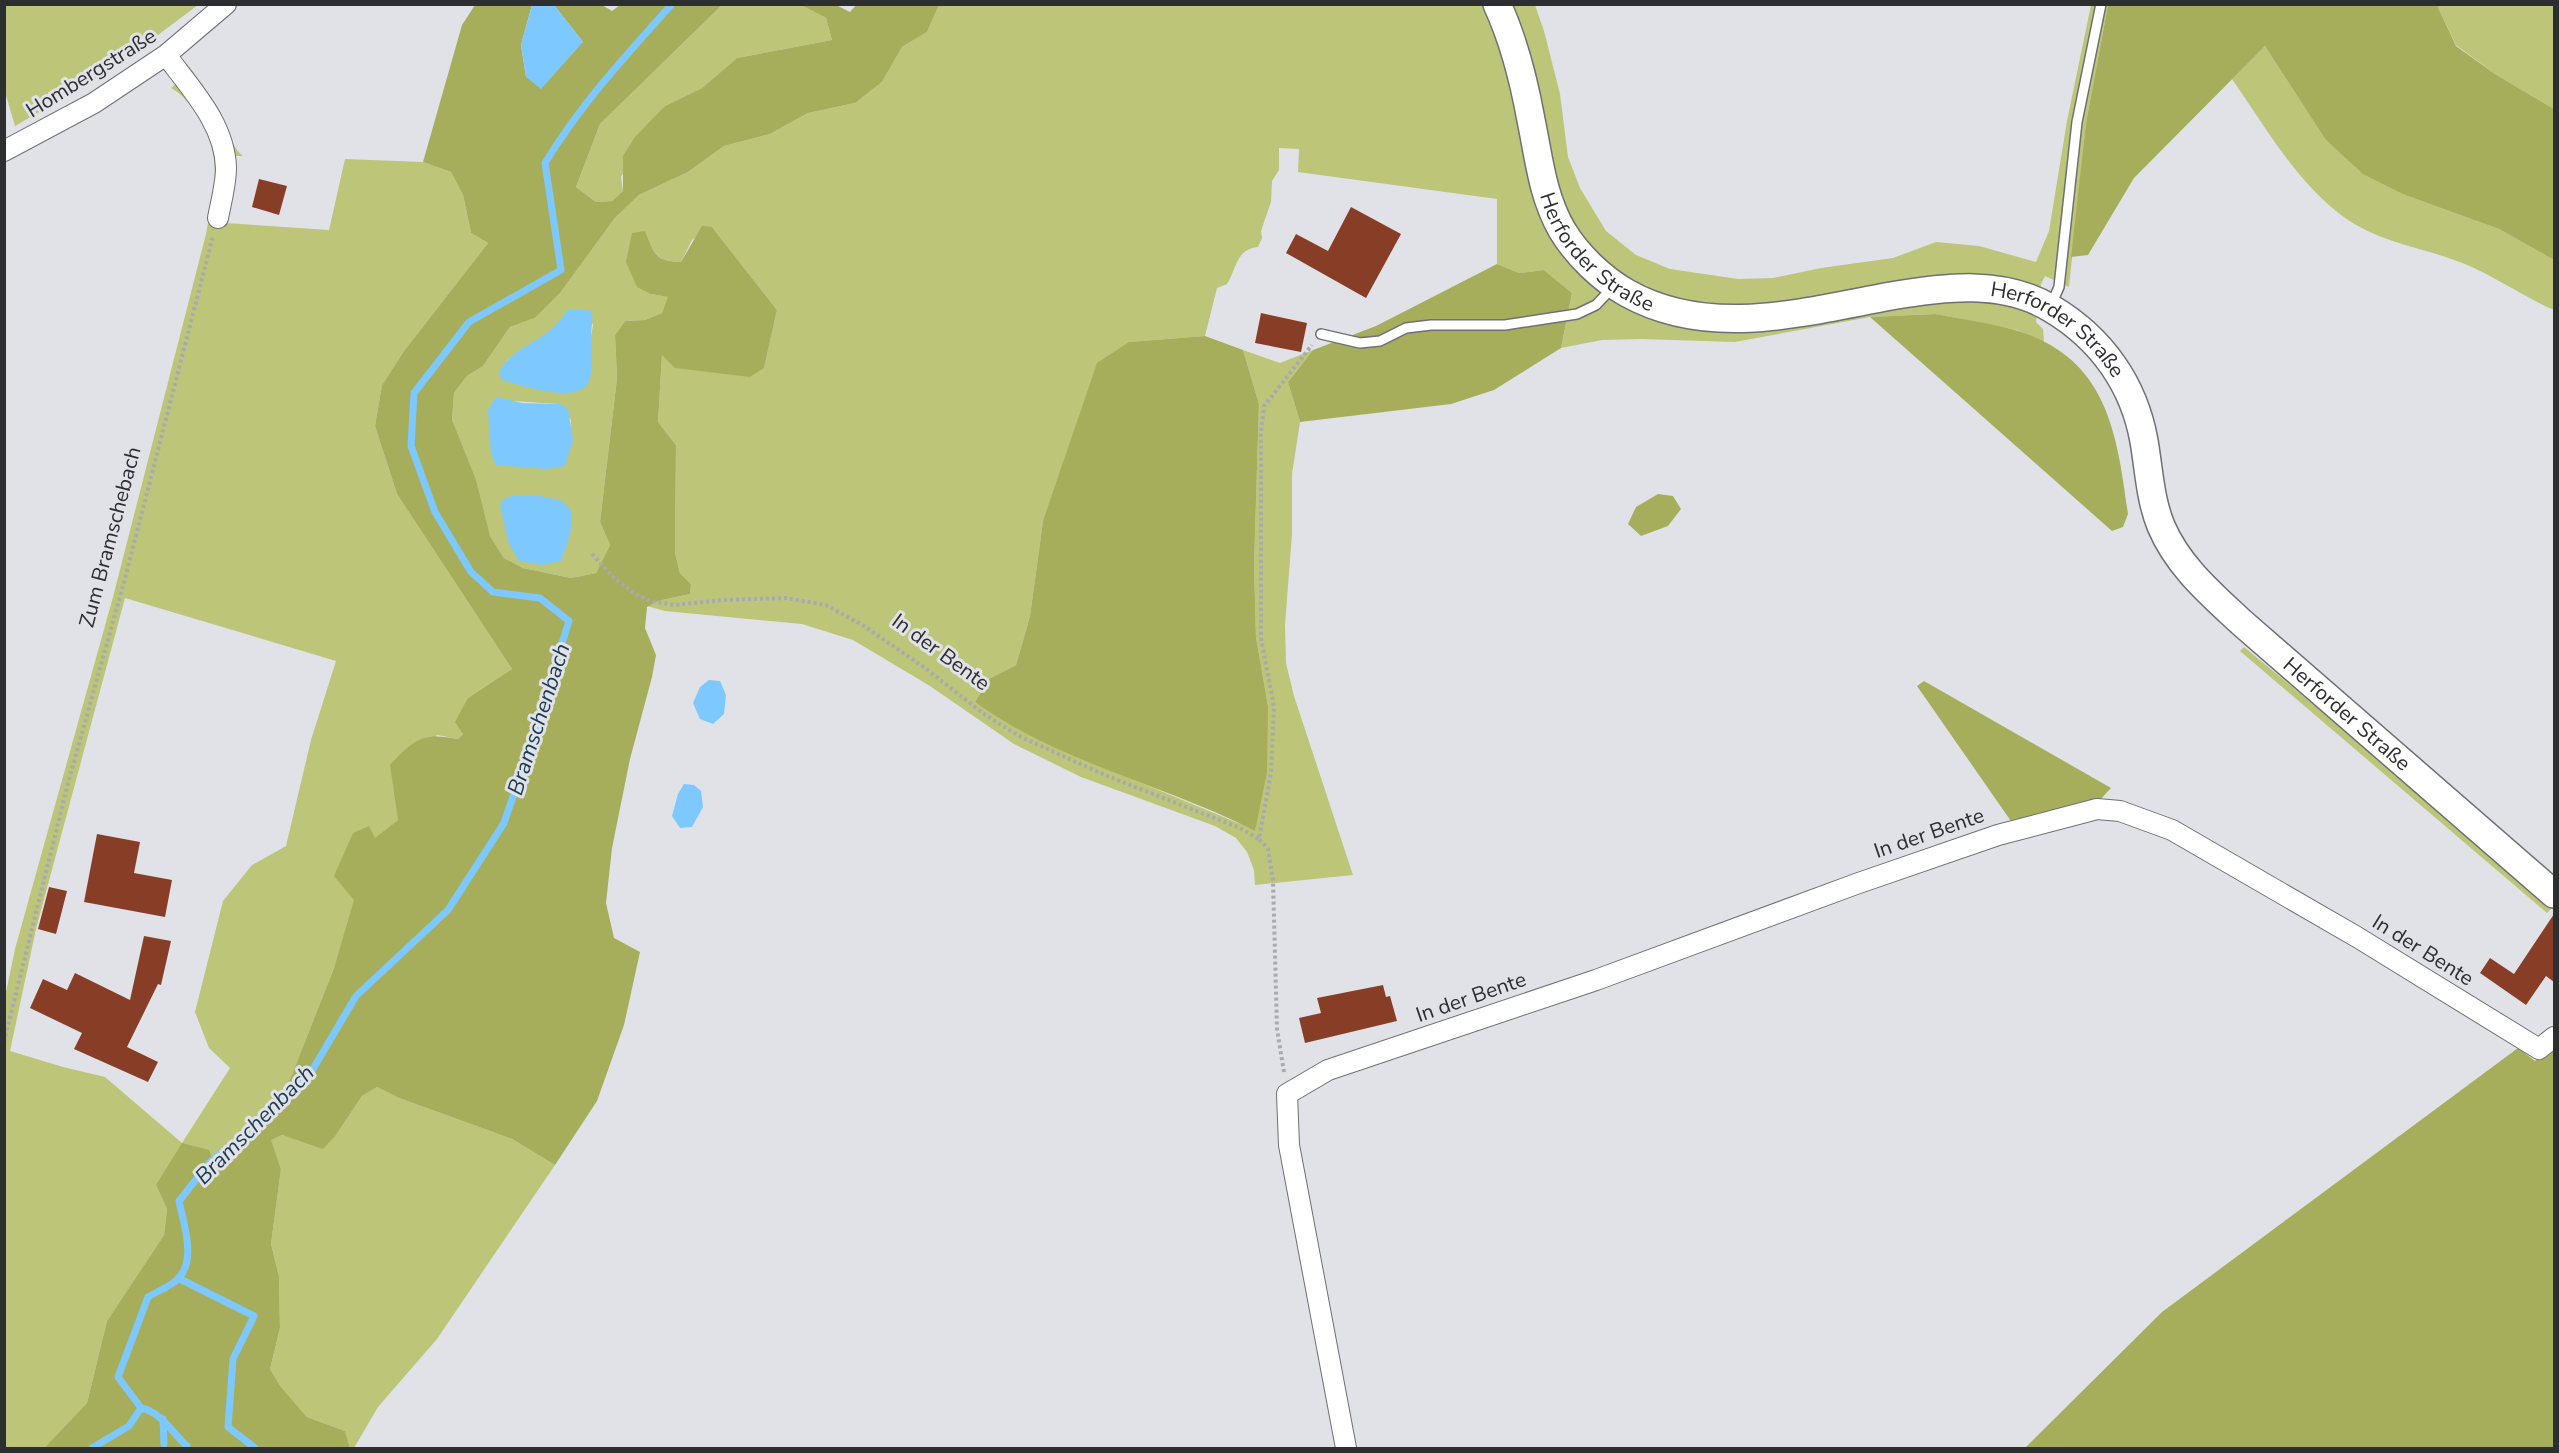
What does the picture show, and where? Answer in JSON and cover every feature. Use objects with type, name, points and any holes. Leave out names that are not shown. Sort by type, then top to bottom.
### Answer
[{"type":"main road","name":"Herforder Straße","points":[[1497,4],[1519,64],[1532,121],[1541,179],[1552,210],[1563,232],[1581,255],[1614,285],[1658,308],[1687,316],[1719,319],[1763,318],[1922,291],[1960,287],[1987,288],[2019,294],[2050,308],[2094,341],[2116,368],[2133,400],[2144,439],[2151,491],[2161,525],[2174,552],[2196,580],[2241,622],[2554,894]]},
{"type":"street","name":"Hombergstraße","points":[[4,151],[94,103],[166,56],[226,4]]},
{"type":"street","points":[[166,56],[204,106],[224,148],[226,170],[218,218]]},
{"type":"street","name":"In der Bente","points":[[1287,1094],[1328,1070],[1596,980],[1856,884],[1998,835],[2097,809],[2120,811],[2172,830],[2357,937],[2539,1049],[2554,1037]]},
{"type":"street","points":[[1287,1094],[1289,1145],[1346,1449]]},
{"type":"lane","points":[[2050,308],[2059,287],[2077,122],[2100,4]]},
{"type":"lane","points":[[1320,334],[1360,344],[1380,341],[1406,328],[1505,325],[1577,314],[1596,305],[1614,285]]},
{"type":"path","name":"Zum Bramschebach","points":[[4,1042],[62,809],[124,582],[218,218]]},
{"type":"path","points":[[1287,1094],[1277,1029],[1273,880],[1268,849],[1259,839],[1271,773],[1274,707],[1261,638],[1259,567],[1263,415],[1264,406],[1320,334]]},
{"type":"path","name":"In der Bente","points":[[592,554],[613,577],[650,602],[675,605],[723,600],[786,598],[826,605],[864,626],[984,714],[1019,736],[1107,776],[1240,828],[1259,839]]},
{"type":"green space","points":[[4,5],[198,5],[106,74],[15,126],[5,92]]},
{"type":"green space","points":[[475,5],[532,5],[521,45],[526,77],[583,42],[554,5],[602,5],[612,11],[620,5],[722,5],[600,124],[576,187],[596,202],[612,201],[623,191],[623,156],[635,137],[665,106],[702,88],[737,58],[832,40],[826,18],[801,5],[836,5],[850,12],[856,5],[939,5],[927,32],[902,47],[882,82],[855,103],[808,113],[770,134],[724,146],[688,172],[639,195],[615,218],[560,293],[535,318],[510,327],[483,366],[467,376],[454,393],[452,420],[476,480],[490,536],[504,558],[523,568],[571,578],[596,573],[610,545],[600,522],[617,378],[615,335],[625,321],[645,320],[662,313],[668,297],[651,294],[637,287],[626,262],[632,233],[645,231],[660,258],[681,262],[702,226],[712,227],[777,310],[764,368],[750,377],[675,368],[662,355],[658,422],[676,445],[675,553],[680,573],[691,584],[690,594],[658,601],[647,607],[645,628],[656,655],[630,759],[612,848],[606,903],[614,938],[640,952],[624,1025],[597,1101],[555,1165],[512,1139],[399,1098],[377,1087],[362,1096],[336,1135],[323,1149],[282,1135],[271,1140],[281,1169],[271,1244],[279,1276],[280,1328],[270,1369],[281,1387],[307,1417],[345,1431],[350,1448],[44,1448],[87,1403],[107,1321],[164,1235],[167,1209],[156,1185],[182,1143],[209,1150],[214,1164],[271,1113],[291,1077],[334,968],[354,900],[334,876],[353,833],[369,826],[375,838],[398,820],[390,765],[406,749],[427,737],[458,739],[463,734],[455,722],[468,698],[512,669],[397,494],[375,426],[382,385],[404,351],[488,243],[471,233],[463,195],[451,172],[423,162],[462,25]]},
{"type":"green space","points":[[722,5],[801,5],[826,18],[832,40],[737,58],[702,88],[665,106],[621,177],[623,191],[612,201],[596,202],[576,187],[600,124]]},
{"type":"green space","points":[[939,5],[1535,5],[1560,94],[1568,157],[1580,188],[1606,231],[1636,255],[1670,269],[1738,279],[1773,278],[1821,268],[1893,258],[1936,242],[1979,246],[2036,262],[2049,231],[2067,121],[2091,5],[2108,5],[2086,123],[2069,287],[2045,276],[2041,284],[2036,322],[2043,329],[2044,342],[2017,330],[1935,314],[1870,317],[1735,342],[1602,340],[1561,348],[1572,293],[1544,270],[1519,273],[1497,264],[1497,199],[1298,172],[1299,149],[1279,148],[1279,170],[1272,181],[1271,202],[1261,231],[1262,238],[1258,247],[1245,251],[1241,255],[1227,284],[1217,288],[1205,336],[1129,342],[1043,521],[1030,616],[1016,665],[989,679],[975,702],[1021,730],[1069,753],[1255,830],[1268,706],[1256,637],[1254,566],[1259,404],[1243,350],[1280,363],[1313,350],[1288,382],[1300,422],[1292,474],[1292,534],[1285,625],[1286,663],[1294,696],[1353,875],[1255,885],[1254,870],[1247,852],[1236,838],[1215,826],[1081,777],[1014,744],[930,686],[853,640],[802,624],[665,611],[647,606],[658,601],[690,594],[691,584],[680,573],[675,553],[676,445],[658,422],[662,355],[764,367],[777,310],[712,227],[692,240],[681,262],[666,260],[657,255],[645,231],[651,294],[669,297],[662,313],[645,320],[625,321],[615,335],[617,378],[600,522],[610,545],[596,573],[571,578],[523,568],[504,558],[490,536],[452,420],[454,393],[467,376],[483,366],[510,327],[535,318],[560,293],[615,218],[639,195],[688,172],[724,146],[770,134],[808,113],[855,103],[882,82],[902,47],[927,32]],"holes":[[[584,309],[593,325],[591,336],[506,361],[552,331],[574,311]],[[512,401],[559,404],[571,420],[570,433]]]},
{"type":"green space","points":[[2108,5],[2437,5],[2456,46],[2495,74],[2554,109],[2554,260],[2499,229],[2405,195],[2363,174],[2325,139],[2265,46],[2134,178],[2088,255],[2071,257],[2086,123]]},
{"type":"green space","points":[[2437,5],[2554,5],[2554,109],[2495,74],[2456,45]]},
{"type":"green space","points":[[2265,46],[2325,139],[2405,195],[2499,229],[2554,260],[2554,310],[2465,264],[2398,243],[2366,230],[2351,222],[2320,197],[2280,149],[2232,79]]},
{"type":"green space","points":[[192,70],[219,110],[231,140],[243,156],[233,156],[225,223],[329,230],[345,159],[423,162],[451,172],[463,195],[471,233],[488,243],[404,351],[382,385],[375,426],[397,494],[512,669],[468,698],[463,734],[458,739],[437,735],[397,799],[398,820],[375,839],[334,968],[291,1077],[271,1113],[213,1164],[156,1185],[167,1209],[164,1235],[107,1321],[87,1403],[44,1448],[5,1448],[5,997],[15,949],[113,597],[206,234],[214,187],[214,158],[205,129],[185,99],[171,88]],"holes":[[[125,598],[336,661],[311,740],[286,846],[252,865],[223,901],[195,1012],[209,1048],[230,1068],[182,1143],[105,1077],[10,1051],[36,929]]]},
{"type":"green space","points":[[1497,264],[1519,273],[1544,270],[1572,293],[1561,348],[1494,390],[1451,404],[1300,422],[1288,382],[1313,350],[1376,326]]},
{"type":"green space","points":[[1935,314],[2015,330],[2046,342],[2070,359],[2088,378],[2102,401],[2119,454],[2128,514],[2123,527],[2112,531],[1870,317]]},
{"type":"green space","points":[[1205,336],[1243,350],[1259,404],[1254,566],[1256,637],[1268,706],[1267,772],[1255,831],[1220,814],[1041,741],[1007,723],[975,702],[989,679],[1016,665],[1030,616],[1043,521],[1097,363],[1129,342]]},
{"type":"green space","points":[[1658,494],[1673,496],[1681,509],[1668,526],[1641,536],[1628,524],[1636,507]]},
{"type":"green space","points":[[2244,647],[2427,798],[2553,907],[2547,913],[2240,651]]},
{"type":"green space","points":[[1924,681],[2111,788],[2098,802],[2013,824],[1917,686]]},
{"type":"green space","points":[[2554,1047],[2554,1448],[2025,1448],[2162,1312],[2518,1048],[2535,1061]]},
{"type":"green space","points":[[377,1087],[399,1098],[512,1139],[555,1165],[437,1339],[378,1407],[354,1448],[350,1448],[345,1431],[307,1417],[281,1387],[270,1369],[280,1328],[279,1276],[271,1244],[281,1169],[270,1140],[282,1135],[299,1140],[336,1135],[362,1096]]},
{"type":"water","points":[[532,5],[554,5],[583,42],[541,89],[526,77],[521,45]]},
{"type":"water","points":[[584,309],[592,312],[592,366],[589,381],[583,388],[574,392],[549,392],[502,380],[499,372],[514,355],[551,330],[567,310]]},
{"type":"water","points":[[496,397],[522,403],[560,404],[568,409],[573,440],[565,466],[546,469],[496,465],[491,454],[488,410]]},
{"type":"water","points":[[517,495],[551,498],[562,502],[569,508],[572,516],[571,528],[561,561],[542,565],[519,561],[509,544],[500,506],[505,498]]},
{"type":"water","points":[[709,680],[720,681],[726,695],[724,714],[713,724],[700,719],[693,703],[700,687]]},
{"type":"water","points":[[684,784],[694,785],[701,791],[703,807],[692,827],[680,828],[672,816],[678,794]]},
{"type":"building","points":[[259,179],[287,186],[279,215],[252,207]]},
{"type":"building","points":[[1351,207],[1401,234],[1366,298],[1286,253],[1296,234],[1328,251]]},
{"type":"building","points":[[1261,313],[1307,323],[1301,352],[1255,343]]},
{"type":"building","points":[[97,834],[140,842],[134,873],[172,880],[165,917],[84,902]]},
{"type":"building","points":[[49,887],[67,891],[56,934],[38,929]]},
{"type":"building","points":[[2554,914],[2554,982],[2546,976],[2526,1005],[2480,973],[2490,958],[2514,974]]},
{"type":"building","points":[[144,936],[171,941],[161,985],[158,984],[127,1047],[158,1062],[148,1082],[74,1049],[82,1033],[30,1008],[43,979],[67,990],[75,973],[130,1000]]},
{"type":"building","points":[[1383,985],[1386,997],[1390,996],[1397,1021],[1305,1043],[1299,1018],[1321,1013],[1317,998]]},
{"type":"waterway","name":"Bramschenbach","points":[[92,1448],[129,1426],[141,1408],[118,1377],[148,1297],[173,1283],[186,1266],[188,1245],[179,1201],[209,1163],[270,1112],[313,1069],[356,996],[448,910],[504,823],[518,782],[531,754],[544,700],[569,621],[540,598],[493,592],[471,572],[435,512],[411,446],[414,393],[469,322],[561,270],[545,163],[589,100],[672,4]]},
{"type":"waterway","points":[[178,1278],[254,1316],[233,1359],[228,1427],[255,1448]]},
{"type":"waterway","points":[[141,1408],[155,1414],[187,1446]]},
{"type":"waterway","points":[[163,1419],[164,1444]]}]
